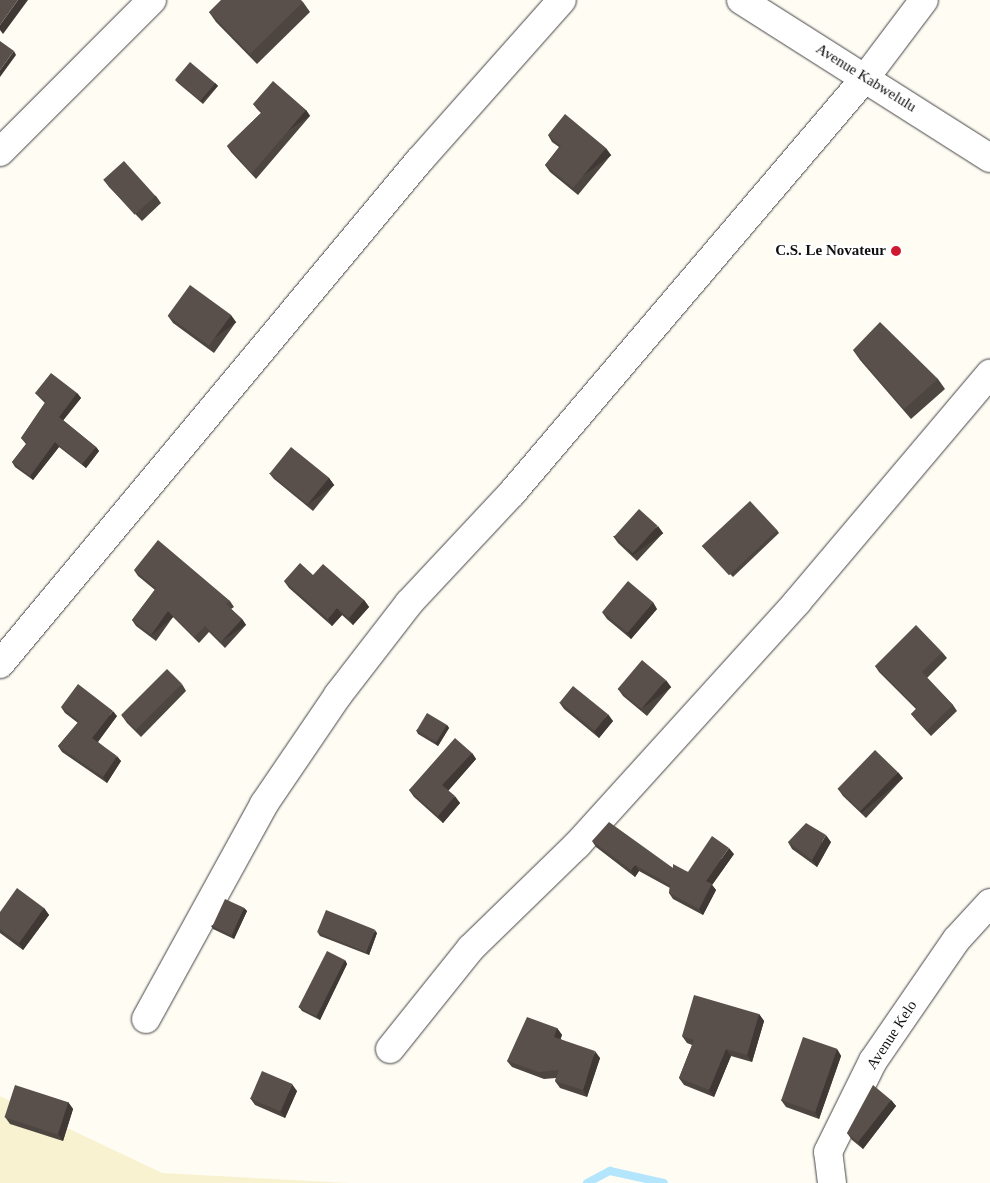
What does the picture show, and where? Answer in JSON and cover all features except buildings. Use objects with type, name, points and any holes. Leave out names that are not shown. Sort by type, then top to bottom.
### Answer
[{"type":"street","points":[[0,152],[152,0]]},
{"type":"street","points":[[0,664],[419,161],[562,0]]},
{"type":"street","name":"Avenue Kabwelulu","points":[[741,0],[866,77],[990,158]]},
{"type":"street","points":[[146,1019],[264,804],[338,695],[409,603],[512,493],[866,77],[924,0]]},
{"type":"street","points":[[390,1049],[471,948],[578,845],[797,602],[990,374]]},
{"type":"street","name":"Avenue Kelo","points":[[832,1183],[828,1152],[873,1061],[957,938],[990,903]]},
{"type":"shaded area","points":[[0,1096],[162,1173],[350,1183],[0,1183]]},
{"type":"waterway","points":[[587,1183],[610,1171],[664,1183]]},
{"type":"place","name":"C.S. Le Novateur","points":[[896,251]]}]
